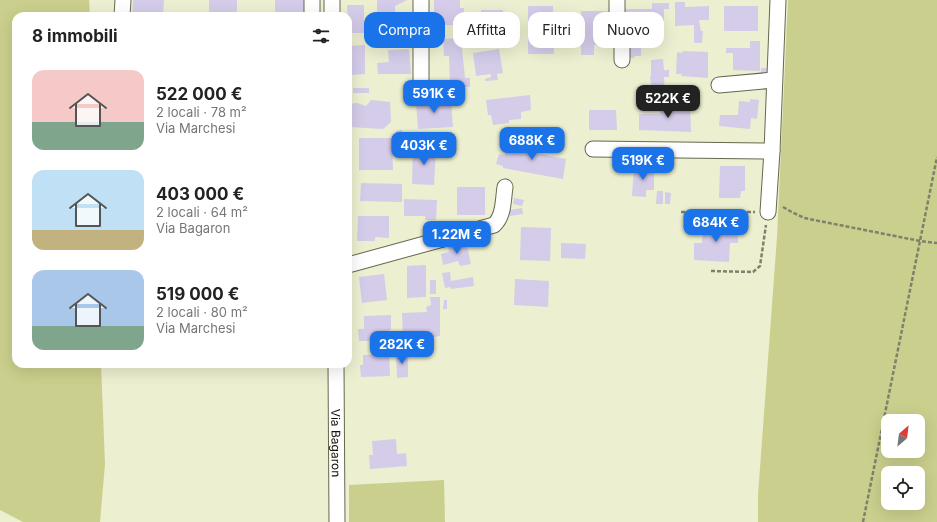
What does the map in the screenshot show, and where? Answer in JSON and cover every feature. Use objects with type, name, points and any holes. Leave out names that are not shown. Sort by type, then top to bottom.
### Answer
[{"type":"street","points":[[122,12],[123,0]]},
{"type":"street","points":[[312,0],[312,12]]},
{"type":"street","points":[[332,0],[332,12]]},
{"type":"street","points":[[421,0],[421,89]]},
{"type":"street","points":[[617,0],[617,25],[622,37],[622,60]]},
{"type":"street","points":[[769,205],[778,0]]},
{"type":"street","points":[[719,85],[774,80]]},
{"type":"street","points":[[593,149],[772,150]]},
{"type":"street","points":[[352,264],[494,225],[498,222],[501,213],[505,187]]},
{"type":"street","name":"Via Bagaron","points":[[336,368],[338,522]]},
{"type":"path","points":[[863,522],[937,157]]},
{"type":"path","points":[[711,271],[753,272],[760,266],[769,205]]},
{"type":"path","points":[[681,212],[769,205],[804,218],[937,243]]},
{"type":"green space","points":[[0,0],[89,0],[90,12],[12,12],[12,368],[101,368],[105,464],[100,522],[23,522],[0,510]]},
{"type":"green space","points":[[788,0],[937,0],[937,522],[758,522],[758,495],[777,237]]},
{"type":"green space","points":[[444,480],[445,522],[349,522],[349,485]]},
{"type":"building","points":[[133,0],[164,0],[163,12],[132,12]]},
{"type":"building","points":[[209,0],[237,0],[237,12],[209,12]]},
{"type":"building","points":[[275,0],[306,0],[306,12],[275,12]]},
{"type":"building","points":[[377,0],[407,0],[395,6],[395,12],[377,12]]},
{"type":"building","points":[[434,0],[460,0],[460,8],[464,8],[464,12],[453,12],[453,25],[445,25],[445,12],[434,12]]},
{"type":"building","points":[[675,2],[685,2],[685,7],[709,6],[709,20],[699,20],[701,31],[703,31],[702,43],[694,43],[694,25],[675,26]]},
{"type":"building","points":[[652,3],[669,3],[669,9],[664,9],[664,12],[625,12],[625,9],[652,9]]},
{"type":"building","points":[[347,5],[364,5],[364,33],[352,33],[352,12],[348,12]]},
{"type":"building","points":[[528,6],[553,6],[553,12],[528,12]]},
{"type":"building","points":[[724,6],[758,6],[758,31],[724,31]]},
{"type":"building","points":[[481,10],[503,10],[503,12],[481,12]]},
{"type":"building","points":[[609,11],[593,12],[594,55],[581,55],[581,48],[585,48],[585,12],[581,12]]},
{"type":"building","points":[[453,38],[453,48],[462,48],[465,78],[470,78],[470,87],[450,87],[449,56],[444,56],[445,39]]},
{"type":"building","points":[[750,41],[760,41],[760,71],[733,70],[733,53],[726,53],[726,48],[750,48]]},
{"type":"building","points":[[364,45],[365,74],[352,75],[352,46]]},
{"type":"building","points":[[528,48],[554,48],[554,54],[528,54]]},
{"type":"building","points":[[625,48],[641,48],[641,56],[634,56],[635,58],[625,58]]},
{"type":"building","points":[[409,49],[411,74],[378,74],[377,63],[389,62],[388,50]]},
{"type":"building","points":[[499,49],[503,73],[497,74],[498,80],[485,81],[485,79],[491,77],[491,74],[476,76],[473,53]]},
{"type":"building","points":[[682,51],[708,52],[708,78],[681,76],[682,74],[676,74],[677,52],[683,53]]},
{"type":"building","points":[[663,59],[664,70],[669,70],[669,77],[664,77],[665,94],[652,95],[650,76],[651,60]]},
{"type":"building","points":[[761,68],[768,68],[767,76],[761,76]]},
{"type":"building","points":[[353,88],[369,88],[369,93],[353,93]]},
{"type":"building","points":[[530,95],[531,110],[521,112],[521,119],[509,120],[509,123],[493,125],[491,115],[488,115],[486,100]]},
{"type":"building","points":[[750,99],[759,100],[757,119],[751,118],[750,129],[719,126],[720,115],[738,115],[739,101],[750,102]]},
{"type":"building","points":[[371,100],[390,102],[391,122],[383,129],[352,127],[352,104],[357,103],[366,106]]},
{"type":"building","points":[[451,100],[453,127],[418,129],[416,102]]},
{"type":"building","points":[[690,103],[691,132],[639,130],[639,114],[660,114],[659,105]]},
{"type":"building","points":[[589,110],[616,110],[617,130],[589,130]]},
{"type":"building","points":[[402,130],[402,136],[396,137],[396,131]]},
{"type":"building","points":[[524,135],[533,137],[530,152],[566,159],[563,179],[503,168],[503,166],[496,164],[499,154],[505,155],[507,148],[518,150],[520,140],[523,140]]},
{"type":"building","points":[[359,138],[392,138],[393,170],[359,170]]},
{"type":"building","points":[[413,148],[436,149],[434,185],[412,184]]},
{"type":"building","points":[[720,166],[745,166],[745,191],[741,191],[740,198],[719,198]]},
{"type":"building","points":[[634,167],[654,167],[654,190],[646,190],[646,197],[632,196]]},
{"type":"building","points":[[361,183],[402,184],[402,202],[360,201]]},
{"type":"building","points":[[457,187],[485,187],[485,215],[457,215]]},
{"type":"building","points":[[657,191],[663,191],[663,204],[656,204]]},
{"type":"building","points":[[665,192],[671,193],[670,204],[665,204]]},
{"type":"building","points":[[514,198],[524,200],[522,206],[513,204]]},
{"type":"building","points":[[404,199],[437,200],[436,220],[425,220],[425,216],[404,216]]},
{"type":"building","points":[[522,208],[523,214],[510,216],[510,210]]},
{"type":"building","points":[[358,216],[389,216],[389,238],[375,237],[375,241],[357,241]]},
{"type":"building","points":[[703,224],[738,225],[738,243],[730,243],[729,262],[694,260],[694,243],[702,243]]},
{"type":"building","points":[[521,227],[551,228],[550,261],[520,260]]},
{"type":"building","points":[[466,242],[471,264],[460,266],[458,261],[443,265],[441,254],[449,252],[448,246]]},
{"type":"building","points":[[561,243],[586,244],[585,259],[561,258]]},
{"type":"building","points":[[426,265],[426,297],[407,298],[407,266]]},
{"type":"building","points":[[450,272],[451,281],[473,277],[474,286],[451,289],[450,287],[445,288],[442,273]]},
{"type":"building","points":[[384,274],[387,300],[362,303],[359,277]]},
{"type":"building","points":[[515,279],[549,281],[548,307],[514,305]]},
{"type":"building","points":[[430,280],[436,280],[436,294],[430,294]]},
{"type":"building","points":[[430,297],[440,297],[440,336],[433,337],[433,339],[403,340],[402,313],[427,312],[426,307],[431,305]]},
{"type":"building","points":[[444,300],[447,300],[447,309],[443,309]]},
{"type":"building","points":[[391,315],[389,341],[402,340],[402,348],[387,348],[387,341],[359,341],[358,329],[364,329],[364,316]]},
{"type":"building","points":[[396,353],[408,353],[408,377],[397,378]]},
{"type":"building","points":[[389,354],[390,376],[361,377],[360,365],[363,365],[363,355]]},
{"type":"building","points":[[396,439],[397,454],[406,453],[407,466],[370,469],[369,455],[373,455],[372,441]]}]
